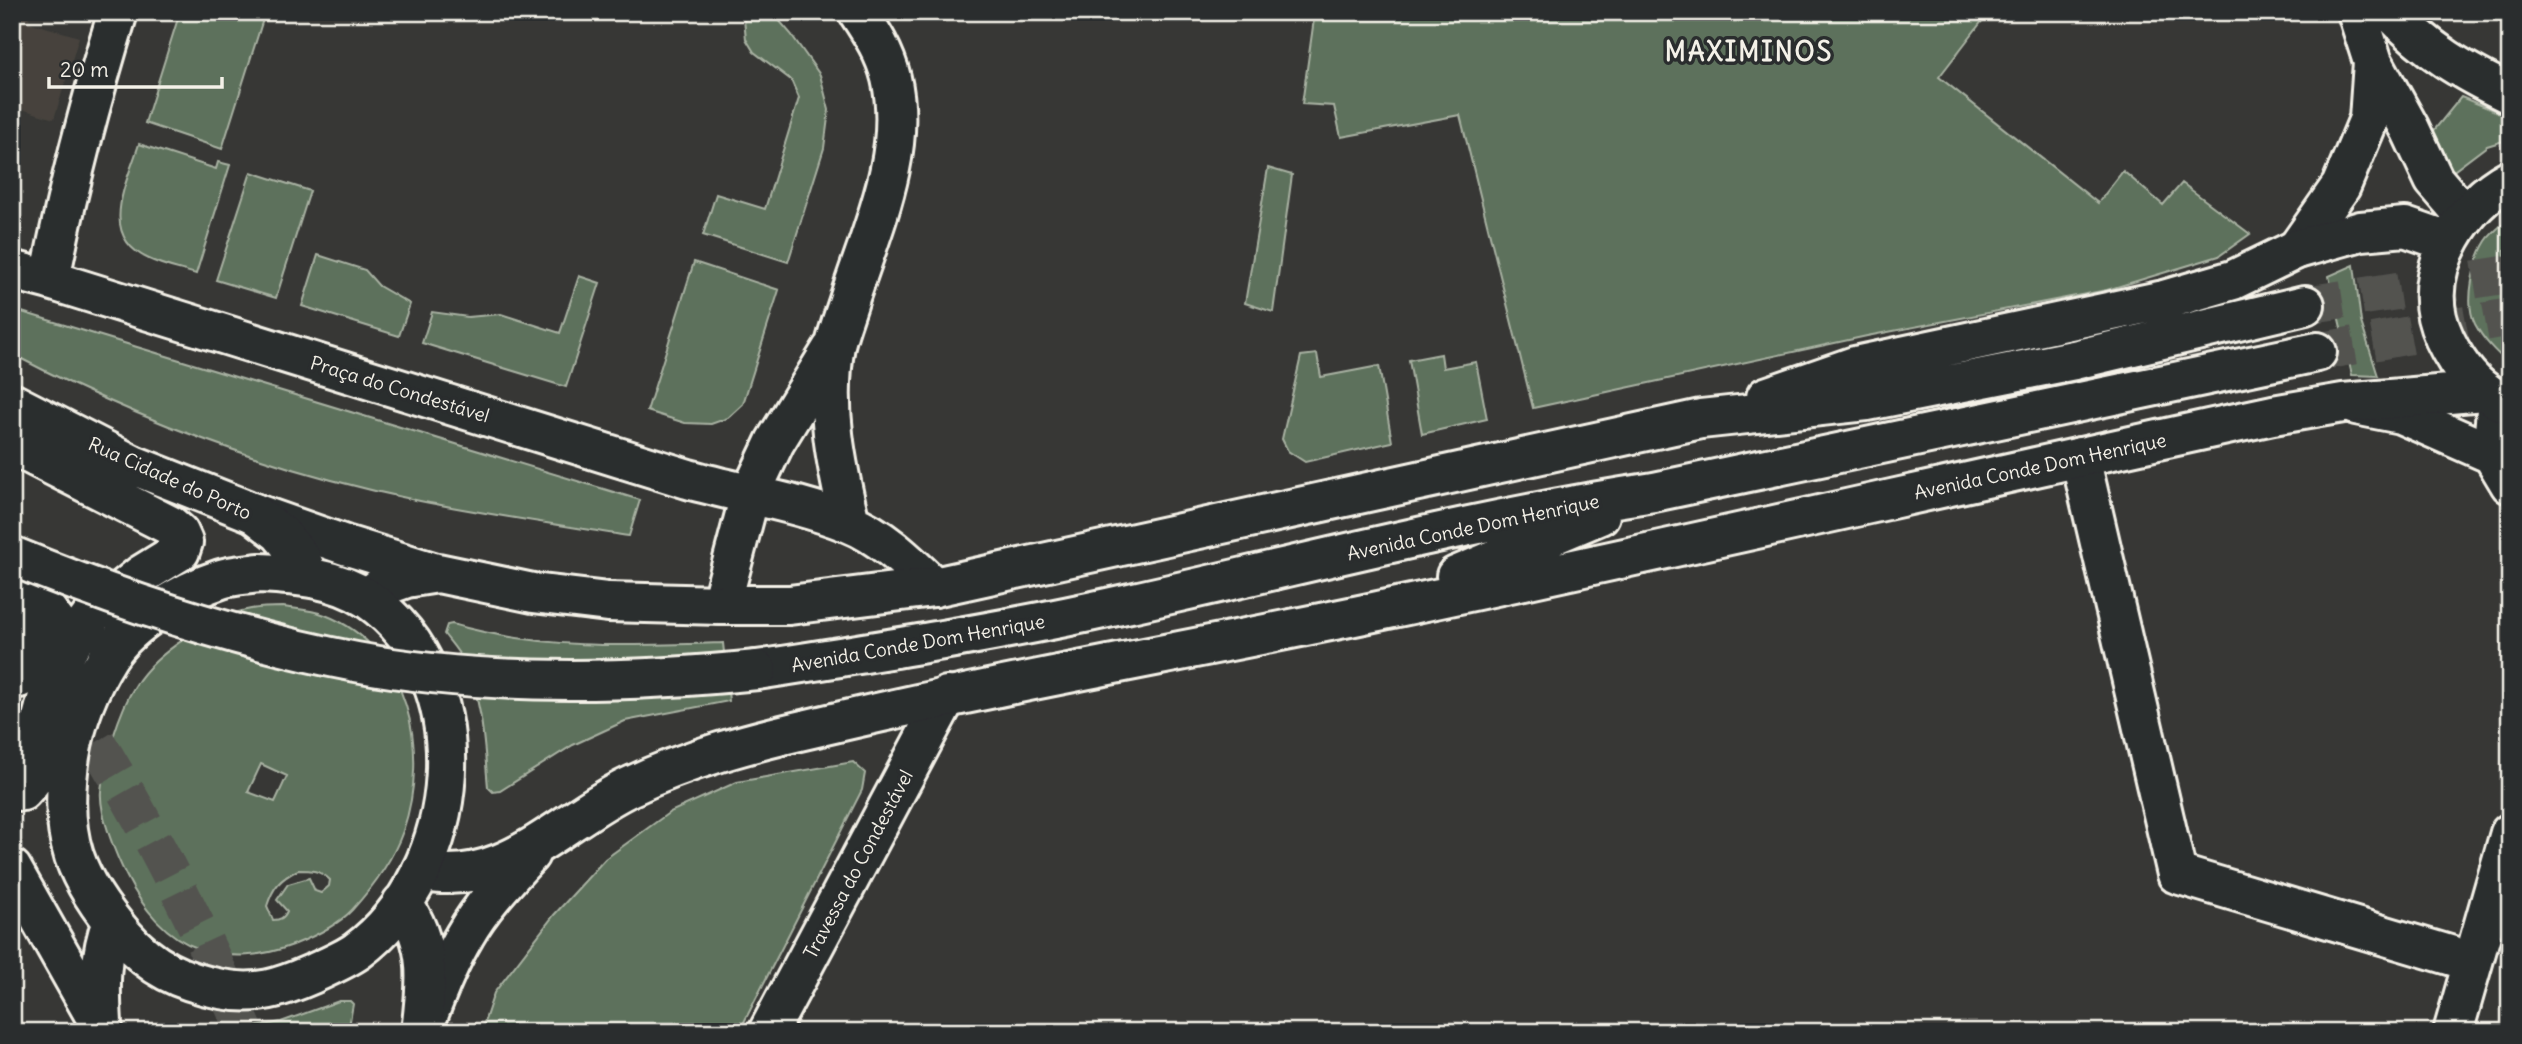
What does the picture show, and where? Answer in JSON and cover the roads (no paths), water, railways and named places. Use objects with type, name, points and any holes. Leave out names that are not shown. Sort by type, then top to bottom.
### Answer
[{"type":"main road","points":[[50,280],[60,227],[92,100],[118,12]]},
{"type":"main road","points":[[850,523],[835,461],[830,407],[835,345],[885,189],[896,131],[891,79],[879,44],[858,12]]},
{"type":"main road","points":[[2357,12],[2373,62],[2410,129],[2457,229]]},
{"type":"main road","points":[[2391,12],[2415,38],[2463,72],[2510,94]]},
{"type":"main road","points":[[2297,249],[2341,186],[2369,119],[2373,62]]},
{"type":"main road","points":[[2501,469],[2497,399],[2465,374],[2445,342],[2437,315],[2436,284],[2457,229],[2476,203],[2510,179]]},
{"type":"main road","points":[[1701,419],[1855,366],[2164,300],[2222,284],[2297,249],[2361,231],[2405,227],[2457,229]]},
{"type":"main road","name":"Praça do Condestável","points":[[12,270],[688,479],[850,523],[895,551],[934,587]]},
{"type":"main road","points":[[254,513],[345,545],[438,573],[545,595],[608,602],[789,605],[934,587],[1701,419],[1867,401],[2074,359],[2305,305]]},
{"type":"main road","points":[[721,605],[750,495],[775,442],[835,345]]},
{"type":"main road","name":"Avenida Conde Dom Henrique","points":[[12,556],[98,591],[176,618],[278,645],[357,662],[413,670],[578,680],[698,676],[757,670],[952,640],[1121,606],[1470,524],[1654,492],[2317,352]]},
{"type":"main road","name":"Avenida Conde Dom Henrique","points":[[412,887],[437,874],[458,874],[498,864],[536,847],[575,819],[629,787],[733,746],[947,696],[1367,613],[2273,415],[2343,403],[2497,399]]},
{"type":"main road","name":"Avenida Conde Dom Henrique","points":[[2343,403],[2401,414],[2501,469]]},
{"type":"main road","name":"Rua Cidade do Porto","points":[[12,404],[134,465],[254,513],[280,533],[300,557],[307,575]]},
{"type":"main road","points":[[12,445],[170,526],[179,533],[183,542],[180,551],[141,575],[93,614],[70,645],[51,685],[36,741],[31,781],[22,792],[12,790]]},
{"type":"main road","points":[[2080,457],[2177,874],[2473,962]]},
{"type":"main road","name":"Avenida Conde Dom Henrique","points":[[1367,613],[1654,492]]},
{"type":"main road","points":[[12,565],[57,624],[25,660]]},
{"type":"main road","points":[[259,573],[307,575],[367,598],[404,631],[424,661],[443,721],[446,762],[443,803],[435,836],[412,887],[381,929],[357,951],[287,985],[244,994],[187,982],[146,960],[112,922],[88,885],[74,856],[67,822],[67,777],[74,736],[89,694],[110,654],[141,622],[181,597],[222,579],[259,573]]},
{"type":"main road","points":[[367,598],[381,587],[406,578],[438,573]]},
{"type":"main road","points":[[12,618],[25,660]]},
{"type":"main road","name":"Travessa do Condestável","points":[[768,1032],[947,696]]},
{"type":"main road","points":[[2453,1032],[2510,833]]},
{"type":"main road","points":[[421,1032],[441,982],[466,933],[499,888],[536,847]]},
{"type":"main road","points":[[12,857],[37,870],[88,885]]},
{"type":"main road","points":[[12,869],[103,1030]]},
{"type":"main road","points":[[412,887],[413,918],[424,947],[426,991],[421,1032]]},
{"type":"main road","points":[[103,1030],[100,989],[102,960],[112,922]]},
{"type":"tunnel","points":[[2305,305],[2510,274]]},
{"type":"tunnel","points":[[2317,352],[2510,317]]},
{"type":"tunnel","points":[[66,694],[92,734],[163,859],[245,1032]]},
{"type":"district","name":"MAXIMINOS","points":[[1749,51]]}]
